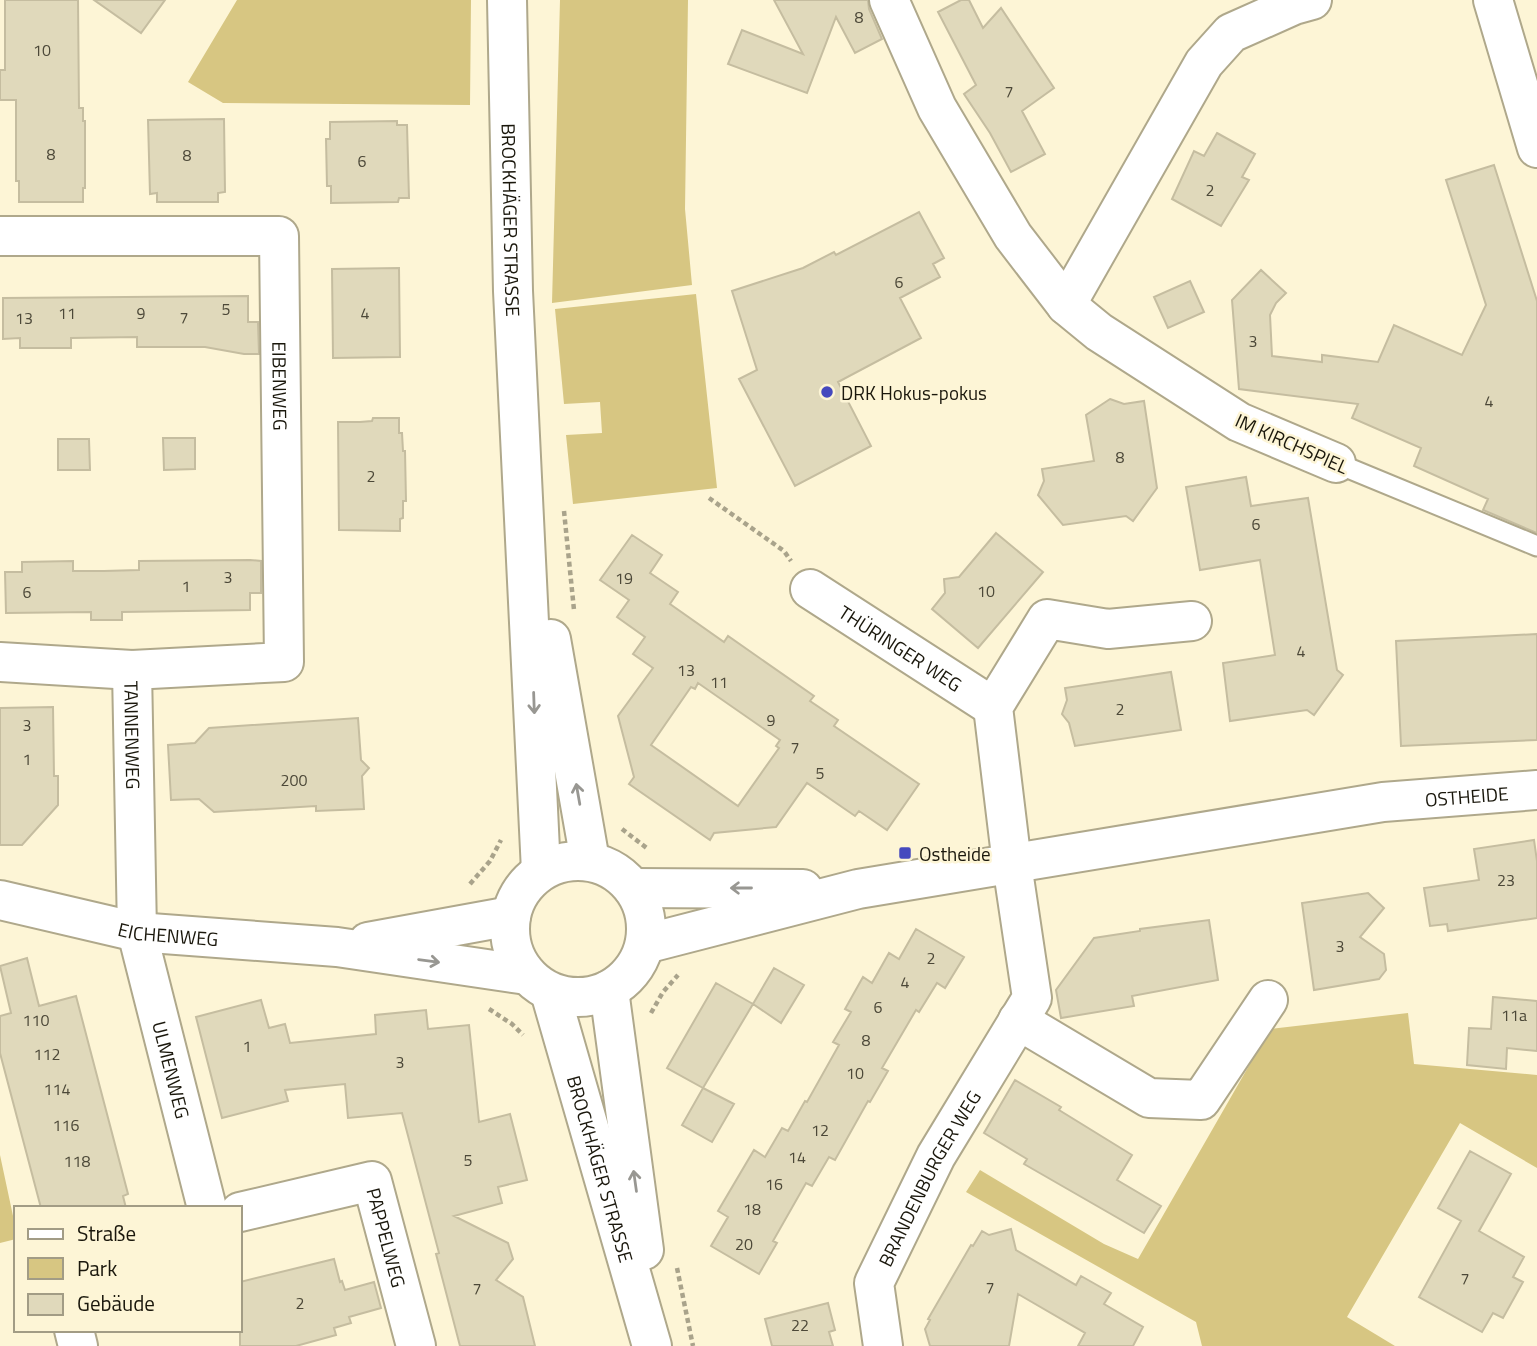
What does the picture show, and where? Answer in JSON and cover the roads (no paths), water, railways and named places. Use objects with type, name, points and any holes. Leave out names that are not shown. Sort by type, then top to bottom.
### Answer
[{"type":"street","name":"BROCKHÄGER STRASSE","points":[[507,0],[513,291],[541,871]]},
{"type":"street","name":"IM KIRCHSPIEL","points":[[889,0],[937,108],[1013,236],[1066,305],[1099,332],[1239,422],[1336,463]]},
{"type":"street","points":[[1493,0],[1537,148]]},
{"type":"street","points":[[1066,305],[1204,62],[1231,33],[1300,2]]},
{"type":"street","name":"EIBENWEG","points":[[0,236],[279,236],[285,662],[132,670]]},
{"type":"street","name":"BROCKHÄGER STRASSE","points":[[522,439],[547,612],[590,861]]},
{"type":"street","name":"THÜRINGER WEG","points":[[810,589],[993,707]]},
{"type":"street","points":[[1012,864],[993,707],[1047,620],[1108,629],[1192,621]]},
{"type":"street","name":"TANNENWEG","points":[[0,662],[132,670],[137,932]]},
{"type":"street","name":"OSTHEIDE","points":[[645,944],[858,889],[1383,802],[1537,790]]},
{"type":"street","points":[[566,861],[590,861],[615,871],[633,888],[644,911],[645,944],[637,965],[628,976],[597,995],[574,998],[539,984],[512,946],[511,916],[520,893],[529,880],[541,871],[566,861]]},
{"type":"street","name":"BRANDENBURGER WEG","points":[[883,1346],[874,1283],[936,1156],[1032,998],[1012,864]]},
{"type":"street","name":"OSTHEIDE","points":[[633,888],[858,889]]},
{"type":"street","name":"EICHENWEG","points":[[0,900],[137,932],[337,947],[539,984]]},
{"type":"street","name":"EICHENWEG","points":[[337,947],[511,916]]},
{"type":"street","name":"ULMENWEG","points":[[137,932],[206,1206]]},
{"type":"street","name":"BROCKHÄGER STRASSE","points":[[539,984],[652,1346]]},
{"type":"street","name":"BROCKHÄGER STRASSE","points":[[609,990],[657,1346]]},
{"type":"street","points":[[1018,1020],[1149,1098],[1201,1100],[1268,1000]]},
{"type":"street","name":"PAPPELWEG","points":[[242,1212],[372,1181],[416,1346]]},
{"type":"lane","name":"IM KIRCHSPIEL","points":[[1336,463],[1537,546]]},
{"type":"place","name":"DRK Hokus-pokus","points":[[827,392]]},
{"type":"place","name":"Ostheide","points":[[905,853]]}]
